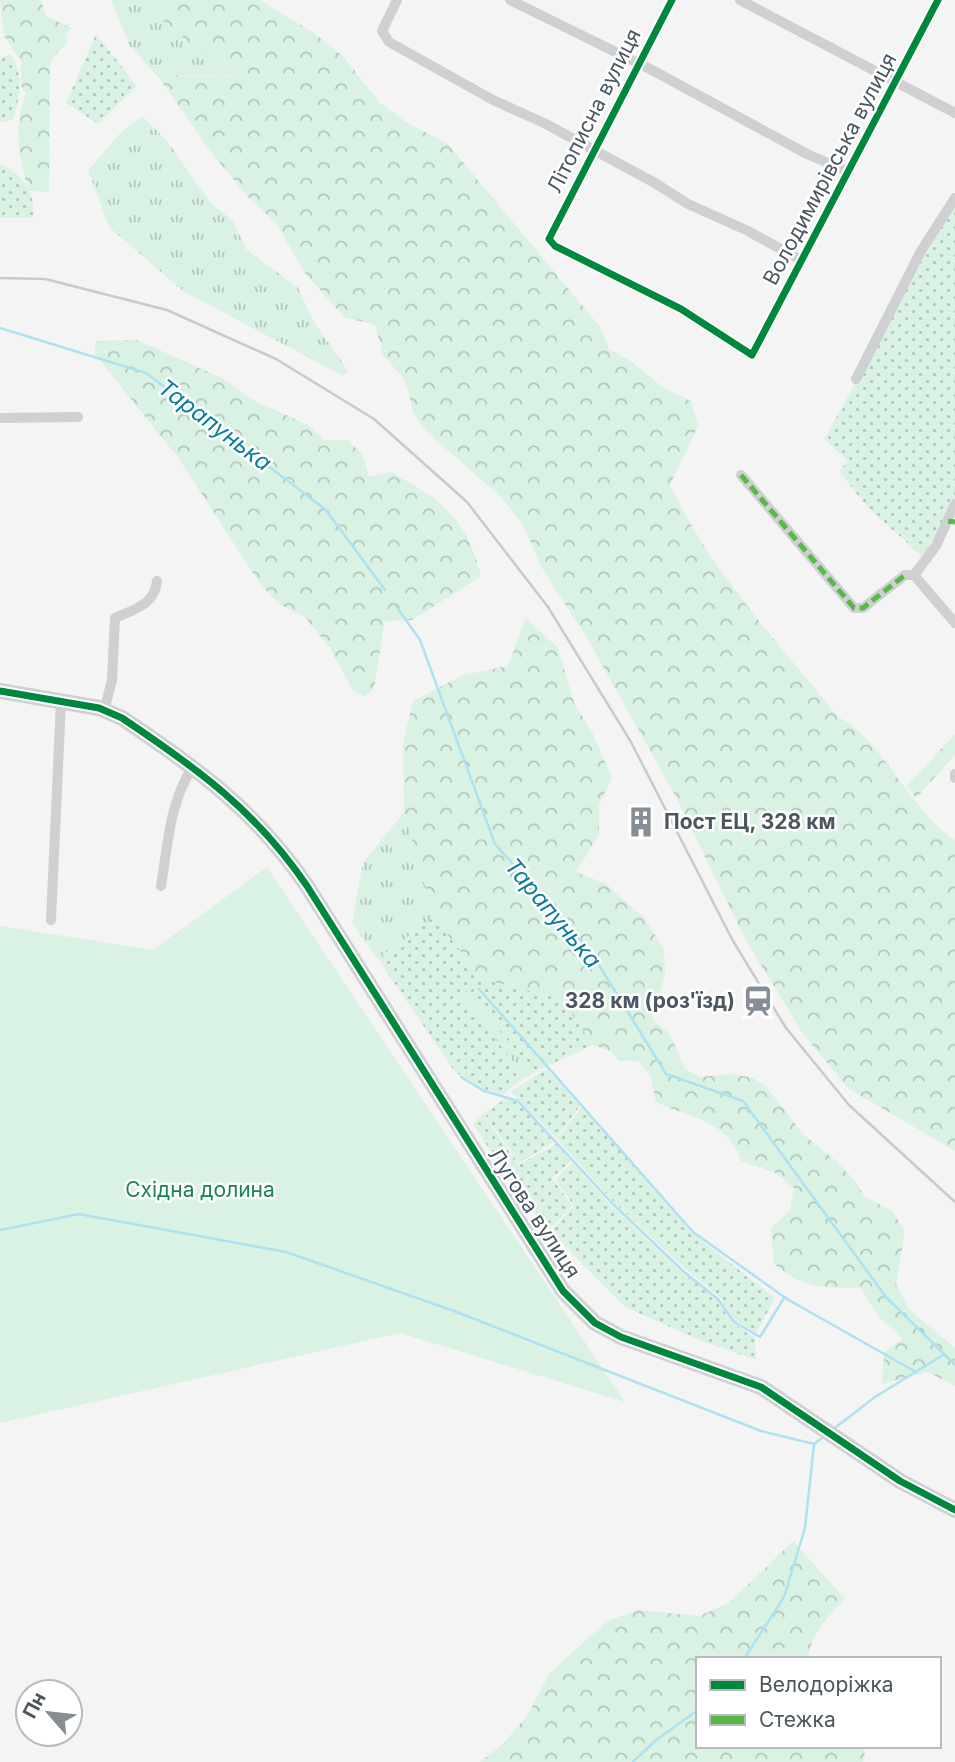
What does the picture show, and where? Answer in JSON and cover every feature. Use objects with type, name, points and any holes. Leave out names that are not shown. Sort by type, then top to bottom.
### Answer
[{"type":"street","points":[[397,0],[382,31],[383,36],[493,100],[544,123],[656,183],[688,204],[746,230],[801,260]]},
{"type":"street","points":[[510,0],[638,63],[807,154],[849,172]]},
{"type":"street","name":"Літописна вулиця","points":[[672,0],[592,150],[549,239],[555,246],[681,309],[752,355]]},
{"type":"street","points":[[740,0],[955,113]]},
{"type":"street","name":"Володимирівська вулиця","points":[[752,355],[938,0]]},
{"type":"street","points":[[856,379],[921,251],[955,198]]},
{"type":"street","points":[[0,418],[78,417]]},
{"type":"street","points":[[741,475],[854,608],[863,608],[910,575],[936,546],[952,522],[955,504]]},
{"type":"street","points":[[910,575],[955,623]]},
{"type":"street","points":[[104,711],[112,680],[116,618],[145,604],[156,593],[157,580]]},
{"type":"street","name":"Лугова вулиця","points":[[0,691],[104,711],[131,724],[249,813],[280,846],[563,1291],[595,1322],[621,1337],[761,1387],[900,1481],[955,1510]]},
{"type":"street","points":[[51,920],[61,702]]},
{"type":"street","points":[[161,886],[173,806],[178,790],[192,768]]},
{"type":"green space","points":[[0,0],[41,0],[46,16],[72,28],[65,34],[68,41],[50,62],[49,192],[29,191],[25,179],[19,130],[26,94],[21,86],[21,62],[4,36]]},
{"type":"green space","points":[[111,0],[164,0],[165,11],[160,19],[179,32],[190,48],[230,61],[247,72],[159,78],[130,46]]},
{"type":"green space","points":[[164,0],[260,0],[314,33],[344,57],[379,102],[406,122],[448,144],[600,327],[609,349],[631,361],[661,386],[691,401],[698,426],[670,485],[705,547],[725,577],[838,717],[869,741],[924,812],[955,840],[955,1151],[849,1089],[804,1035],[746,941],[677,799],[587,638],[542,568],[523,525],[500,496],[429,434],[414,414],[405,380],[383,355],[375,324],[345,318],[304,272],[276,223],[249,198],[214,156],[159,78],[225,76],[246,72],[230,61],[190,48],[179,32],[160,19],[165,11]]},
{"type":"green space","points":[[96,34],[137,86],[98,124],[66,103]]},
{"type":"green space","points":[[10,54],[19,77],[19,94],[13,120],[0,122],[0,59]]},
{"type":"green space","points":[[143,117],[166,140],[211,203],[233,221],[246,249],[298,288],[314,322],[348,371],[343,376],[183,291],[109,227],[88,170],[120,134]]},
{"type":"green space","points":[[0,164],[15,173],[26,185],[32,200],[33,218],[0,218]]},
{"type":"green space","points":[[955,206],[955,498],[939,533],[922,556],[867,507],[839,471],[848,461],[824,439]]},
{"type":"green space","points":[[137,340],[222,378],[255,401],[308,425],[324,440],[348,440],[363,455],[369,477],[390,472],[424,492],[449,512],[468,539],[481,576],[412,620],[385,621],[374,688],[364,697],[352,689],[330,648],[306,618],[279,604],[260,584],[179,459],[94,353],[96,341]]},
{"type":"green space","points":[[526,618],[558,648],[574,703],[592,732],[612,778],[599,805],[599,835],[576,872],[606,884],[644,918],[664,949],[665,976],[652,1018],[671,1036],[685,1069],[700,1077],[733,1074],[753,1078],[766,1086],[802,1133],[836,1161],[857,1183],[864,1196],[892,1211],[905,1231],[896,1284],[909,1309],[955,1348],[955,1386],[928,1372],[882,1384],[884,1352],[903,1339],[878,1316],[861,1288],[836,1288],[805,1283],[774,1264],[771,1228],[790,1211],[794,1188],[774,1172],[741,1161],[735,1147],[717,1128],[656,1102],[651,1078],[638,1061],[618,1060],[610,1051],[593,1045],[561,999],[493,982],[476,972],[434,917],[404,812],[403,744],[413,701],[463,675],[508,666]]},
{"type":"green space","points":[[955,734],[955,755],[916,798],[907,786]]},
{"type":"green space","points":[[404,812],[434,917],[378,959],[352,923],[363,863]]},
{"type":"green space","name":"Східна долина","points":[[267,867],[625,1402],[400,1333],[0,1423],[0,926],[153,950]]},
{"type":"green space","points":[[434,917],[476,972],[493,982],[561,999],[593,1045],[534,1072],[465,989],[460,994],[525,1077],[502,1095],[484,1089],[455,1072],[378,959]]},
{"type":"green space","points":[[465,989],[534,1072],[525,1077],[460,994]]},
{"type":"green space","points":[[547,1068],[580,1106],[556,1138],[511,1092]]},
{"type":"green space","points":[[505,1099],[517,1102],[554,1142],[519,1163],[484,1113]]},
{"type":"green space","points":[[582,1107],[692,1233],[775,1298],[756,1334],[734,1320],[720,1297],[683,1267],[612,1200],[557,1139]]},
{"type":"green space","points":[[483,1114],[519,1165],[556,1144],[571,1161],[552,1178],[572,1206],[549,1230],[522,1198],[473,1124]]},
{"type":"green space","points":[[573,1163],[609,1203],[679,1270],[717,1299],[732,1323],[755,1337],[756,1360],[697,1339],[625,1307],[558,1239],[551,1231],[574,1206],[555,1179]]},
{"type":"green space","points":[[793,1541],[845,1599],[816,1634],[808,1657],[696,1657],[696,1748],[863,1748],[863,1762],[480,1762],[502,1745],[529,1713],[549,1674],[607,1621],[638,1610],[699,1616],[729,1603]]},
{"type":"waterway","name":"Тарапунька","points":[[0,328],[146,373],[326,510],[385,590]]},
{"type":"waterway","name":"Тарапунька","points":[[396,606],[420,640],[495,844],[591,952],[666,1074],[743,1101],[886,1297],[955,1365]]},
{"type":"waterway","points":[[479,989],[693,1232],[787,1299],[916,1372]]},
{"type":"waterway","points":[[461,1077],[484,1091],[518,1101],[611,1202],[683,1271],[718,1299],[734,1322],[760,1337],[784,1298]]},
{"type":"waterway","name":"Тарапунька","points":[[0,1230],[79,1214],[286,1252],[454,1311],[761,1431],[814,1444],[822,1438]]},
{"type":"waterway","name":"Тарапунька","points":[[836,1427],[875,1397],[943,1355]]},
{"type":"waterway","points":[[745,1657],[784,1597],[805,1528],[814,1444]]},
{"type":"waterway","points":[[633,1762],[656,1740],[696,1711]]},
{"type":"railway","points":[[0,278],[45,279],[167,310],[276,359],[374,419],[467,502],[548,607],[631,742],[733,941],[786,1028],[849,1105],[955,1202]]},
{"type":"marked path","points":[[741,475],[854,608],[863,608],[905,575]]},
{"type":"marked path","points":[[948,521],[955,522]]},
{"type":"cycle path","points":[[672,0],[549,239],[555,246],[681,309],[752,355],[938,0]]},
{"type":"cycle path","points":[[0,691],[99,708],[122,718],[176,755],[224,793],[267,835],[307,886],[563,1291],[595,1323],[621,1337],[761,1387],[900,1481],[955,1510]]},
{"type":"place","name":"Пост ЕЦ, 328 км","points":[[641,822]]},
{"type":"place","name":"328 км (роз'їзд)","points":[[758,1001]]}]
